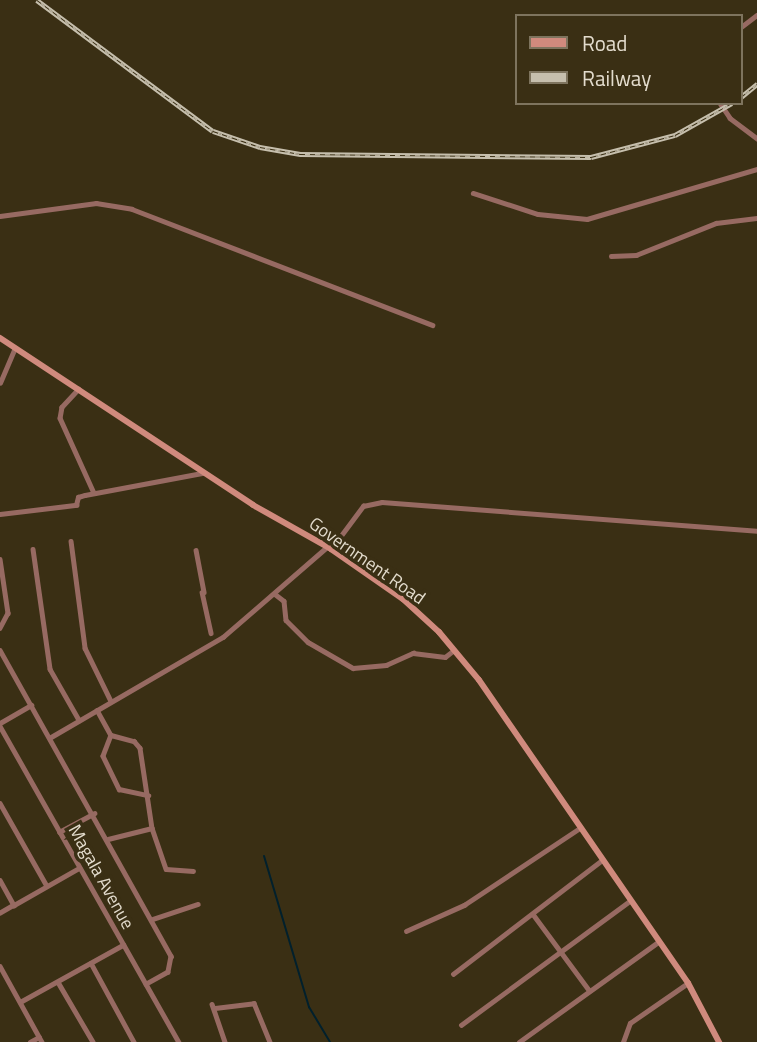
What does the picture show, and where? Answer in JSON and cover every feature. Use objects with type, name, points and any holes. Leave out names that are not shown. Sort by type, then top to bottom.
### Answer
[{"type":"street","points":[[721,105],[730,118],[757,138]]},
{"type":"street","points":[[473,193],[530,212],[587,219],[757,169]]},
{"type":"street","points":[[0,216],[88,203],[122,206],[432,325]]},
{"type":"street","points":[[611,256],[635,255],[716,223],[757,218]]},
{"type":"street","name":"Government Road","points":[[0,338],[253,505],[329,548],[403,599],[455,649],[688,983],[719,1042]]},
{"type":"street","points":[[0,383],[15,348]]},
{"type":"street","points":[[79,389],[62,407],[60,418],[94,492]]},
{"type":"street","points":[[0,514],[76,505],[78,497],[94,492],[206,472]]},
{"type":"street","points":[[51,737],[223,637],[329,548],[357,513],[372,502],[757,531]]},
{"type":"street","points":[[71,541],[85,648],[111,702]]},
{"type":"street","points":[[33,549],[50,669],[79,720]]},
{"type":"street","points":[[196,550],[211,633]]},
{"type":"street","points":[[0,559],[8,613],[0,628]]},
{"type":"street","points":[[275,594],[284,601],[288,622],[309,642],[354,668],[386,665],[413,653],[445,657],[455,649]]},
{"type":"street","points":[[0,650],[153,919],[172,967],[146,984]]},
{"type":"street","points":[[0,725],[31,705]]},
{"type":"street","points":[[97,710],[111,735],[134,741],[140,748],[152,828],[166,869],[193,872]]},
{"type":"street","name":"Magala Avenue","points":[[0,725],[179,1042]]},
{"type":"street","points":[[111,735],[103,756],[119,789],[148,795]]},
{"type":"street","points":[[0,803],[47,886]]},
{"type":"street","points":[[60,832],[94,813]]},
{"type":"street","points":[[108,839],[152,828]]},
{"type":"street","points":[[407,931],[464,905],[580,828]]},
{"type":"street","points":[[453,974],[602,860]]},
{"type":"street","points":[[0,913],[79,868]]},
{"type":"street","points":[[0,880],[14,905]]},
{"type":"street","points":[[461,1025],[630,901]]},
{"type":"street","points":[[153,919],[198,904]]},
{"type":"street","points":[[533,914],[589,990]]},
{"type":"street","points":[[519,1042],[658,942]]},
{"type":"street","points":[[20,1002],[123,945]]},
{"type":"street","points":[[92,963],[134,1042]]},
{"type":"street","points":[[0,966],[40,1039],[30,1042]]},
{"type":"street","points":[[58,982],[93,1042]]},
{"type":"street","points":[[623,1042],[630,1023],[688,983]]},
{"type":"street","points":[[225,1042],[213,1006],[254,1003],[270,1042]]},
{"type":"waterway","points":[[264,856],[309,1007],[330,1042]]},
{"type":"railway","points":[[37,0],[213,131],[260,147],[300,154],[591,157],[675,135],[728,105]]},
{"type":"railway","points":[[743,95],[757,84]]}]
